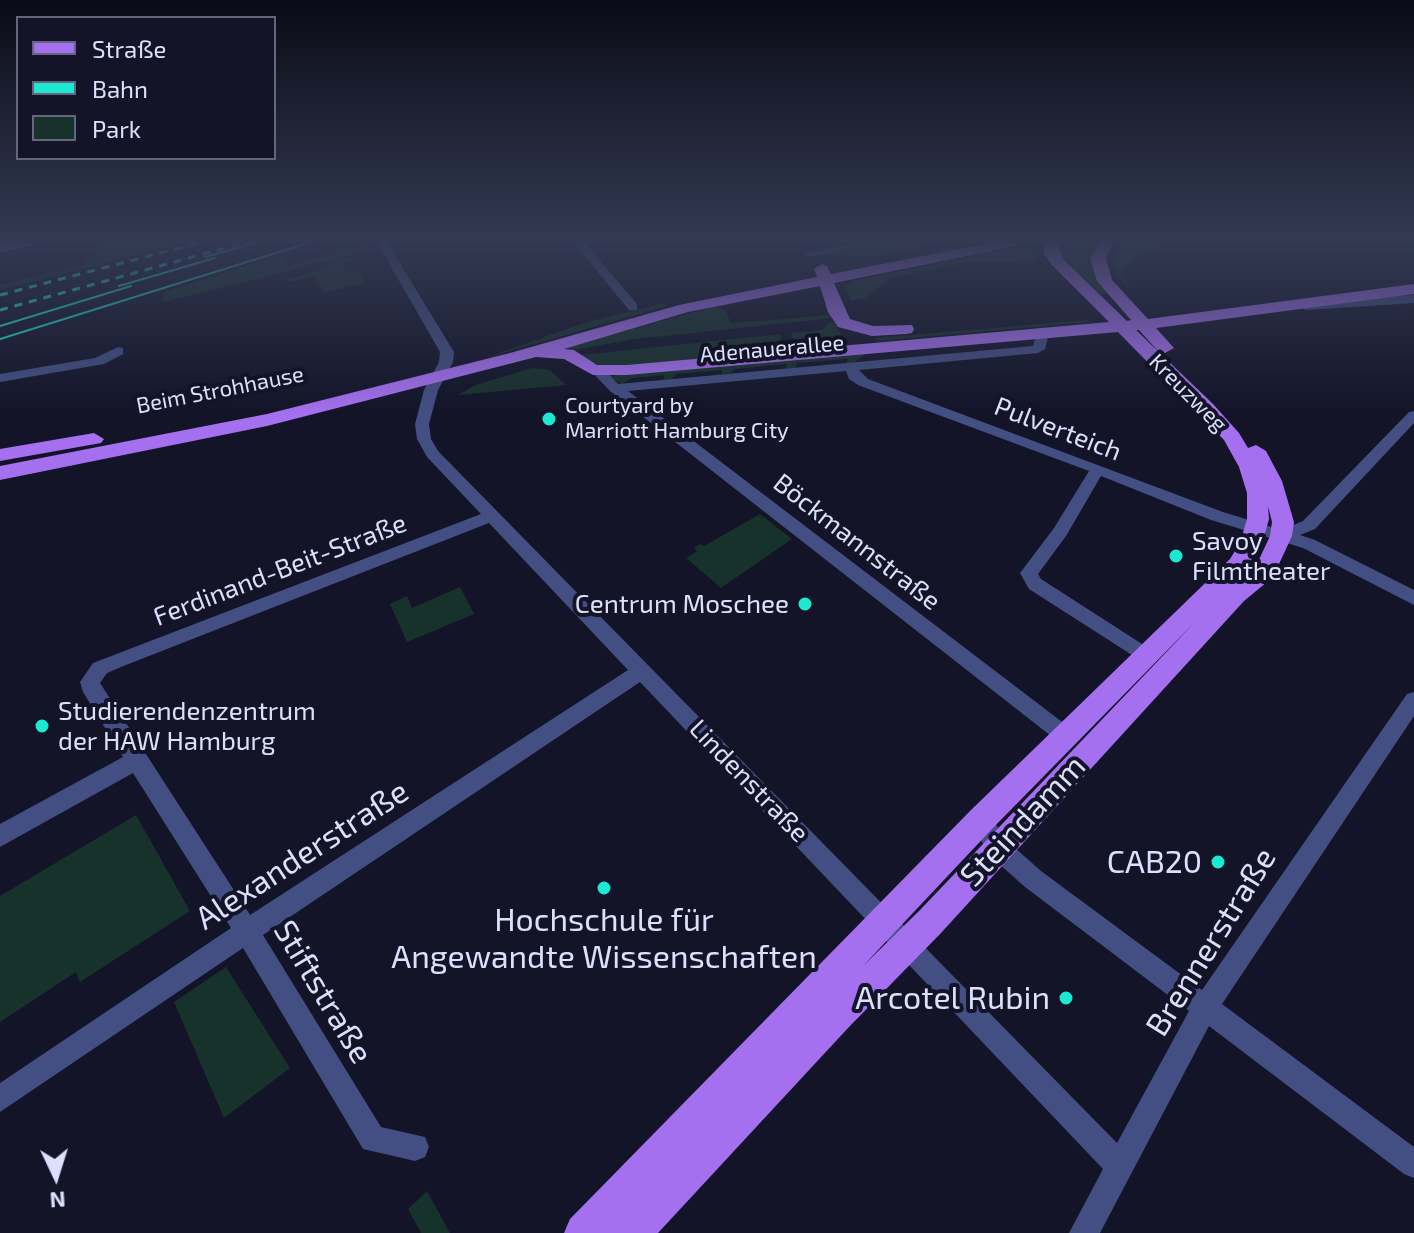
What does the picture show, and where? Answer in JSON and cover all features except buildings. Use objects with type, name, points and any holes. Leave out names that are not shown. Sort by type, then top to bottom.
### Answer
[{"type":"main road","points":[[442,370],[633,307],[676,300]]},
{"type":"main road","points":[[442,370],[516,357],[719,300]]},
{"type":"main road","name":"Adenauerallee","points":[[831,300],[842,320],[858,329],[882,331],[1233,300]]},
{"type":"main road","name":"Kreuzweg","points":[[1095,300],[1232,437],[1254,481],[1258,502],[1256,528]]},
{"type":"main road","name":"Kreuzweg","points":[[1122,300],[1243,433],[1259,456],[1280,505],[1281,536]]},
{"type":"main road","name":"Adenauerallee","points":[[516,357],[563,353],[597,370],[1143,324],[1345,300]]},
{"type":"main road","name":"Beim Strohhause","points":[[0,455],[251,410],[442,370]]},
{"type":"main road","name":"Beim Strohhause","points":[[0,473],[267,420],[442,370]]},
{"type":"main road","name":"Steindamm","points":[[631,1233],[825,1027],[981,820],[1238,565],[1248,551],[1256,528]]},
{"type":"main road","name":"Steindamm","points":[[584,1233],[654,1158],[896,934],[997,847],[1236,595],[1265,571],[1281,536]]},
{"type":"street","points":[[417,300],[446,348],[442,370]]},
{"type":"street","points":[[627,300],[633,307]]},
{"type":"street","name":"Adenauerallee","points":[[1303,306],[1405,300]]},
{"type":"street","name":"Adenauerallee","points":[[597,370],[615,388],[1038,349],[1043,333]]},
{"type":"street","points":[[0,378],[99,361],[118,351]]},
{"type":"street","name":"Pulverteich","points":[[851,366],[854,376],[863,382],[1217,516],[1325,551],[1414,598]]},
{"type":"street","name":"Lindenstraße","points":[[442,370],[424,415],[424,439],[432,454],[1121,1167]]},
{"type":"street","name":"Böckmannstraße","points":[[615,388],[1067,737]]},
{"type":"street","points":[[1281,536],[1309,525],[1414,415]]},
{"type":"street","points":[[1098,469],[1060,532],[1029,573],[1035,584],[1146,656]]},
{"type":"street","name":"Ferdinand-Beit-Straße","points":[[90,682],[100,668],[109,664],[494,515]]},
{"type":"street","name":"Alexanderstraße","points":[[0,1099],[247,931],[643,670]]},
{"type":"street","name":"Stiftstraße","points":[[90,682],[93,692],[247,931],[373,1139],[415,1147]]},
{"type":"street","name":"Brennerstraße","points":[[1084,1233],[1205,1007],[1414,700]]},
{"type":"street","points":[[0,836],[137,760]]},
{"type":"street","points":[[981,820],[997,847],[1114,941],[1414,1164]]},
{"type":"green space","points":[[665,303],[667,306],[482,359],[587,322]]},
{"type":"green space","points":[[715,306],[725,310],[731,323],[830,315],[832,318],[635,339],[575,350],[565,348]]},
{"type":"green space","points":[[834,322],[847,346],[813,349],[791,337],[792,333],[823,330],[828,323]]},
{"type":"green space","points":[[1089,322],[877,341],[876,338]]},
{"type":"green space","points":[[781,334],[781,340],[760,354],[614,367],[598,365],[581,355]]},
{"type":"green space","points":[[866,353],[854,363],[846,363],[848,359],[797,363],[795,368],[785,369],[787,364],[734,369],[731,373],[721,374],[722,370],[676,374],[672,379],[663,380],[665,375],[633,378],[622,384],[607,376]]},
{"type":"green space","points":[[532,368],[550,370],[566,385],[458,395],[476,385]]},
{"type":"green space","points":[[760,514],[792,539],[721,588],[686,558],[697,551],[694,548],[700,544],[704,546]]},
{"type":"green space","points":[[460,587],[474,614],[407,642],[390,604],[407,596],[412,608]]},
{"type":"green space","points":[[136,815],[190,911],[80,982],[76,972],[0,1022],[0,896]]},
{"type":"green space","points":[[226,967],[290,1068],[224,1118],[174,1002]]},
{"type":"green space","points":[[427,1191],[450,1233],[421,1233],[408,1209]]},
{"type":"tram line","points":[[0,326],[87,300]]},
{"type":"tram line","points":[[0,339],[127,300]]},
{"type":"railway","points":[[0,310],[38,300]]},
{"type":"place","name":"Courtyard by Marriott Hamburg City","points":[[549,419]]},
{"type":"place","name":"Savoy Filmtheater","points":[[1176,556]]},
{"type":"place","name":"Centrum Moschee","points":[[805,604]]},
{"type":"place","name":"Studierendenzentrum der HAW Hamburg","points":[[42,726]]},
{"type":"place","name":"CAB20","points":[[1218,862]]},
{"type":"place","name":"Hochschule für Angewandte Wissenschaften","points":[[604,888]]},
{"type":"place","name":"Arcotel Rubin","points":[[1066,998]]}]
